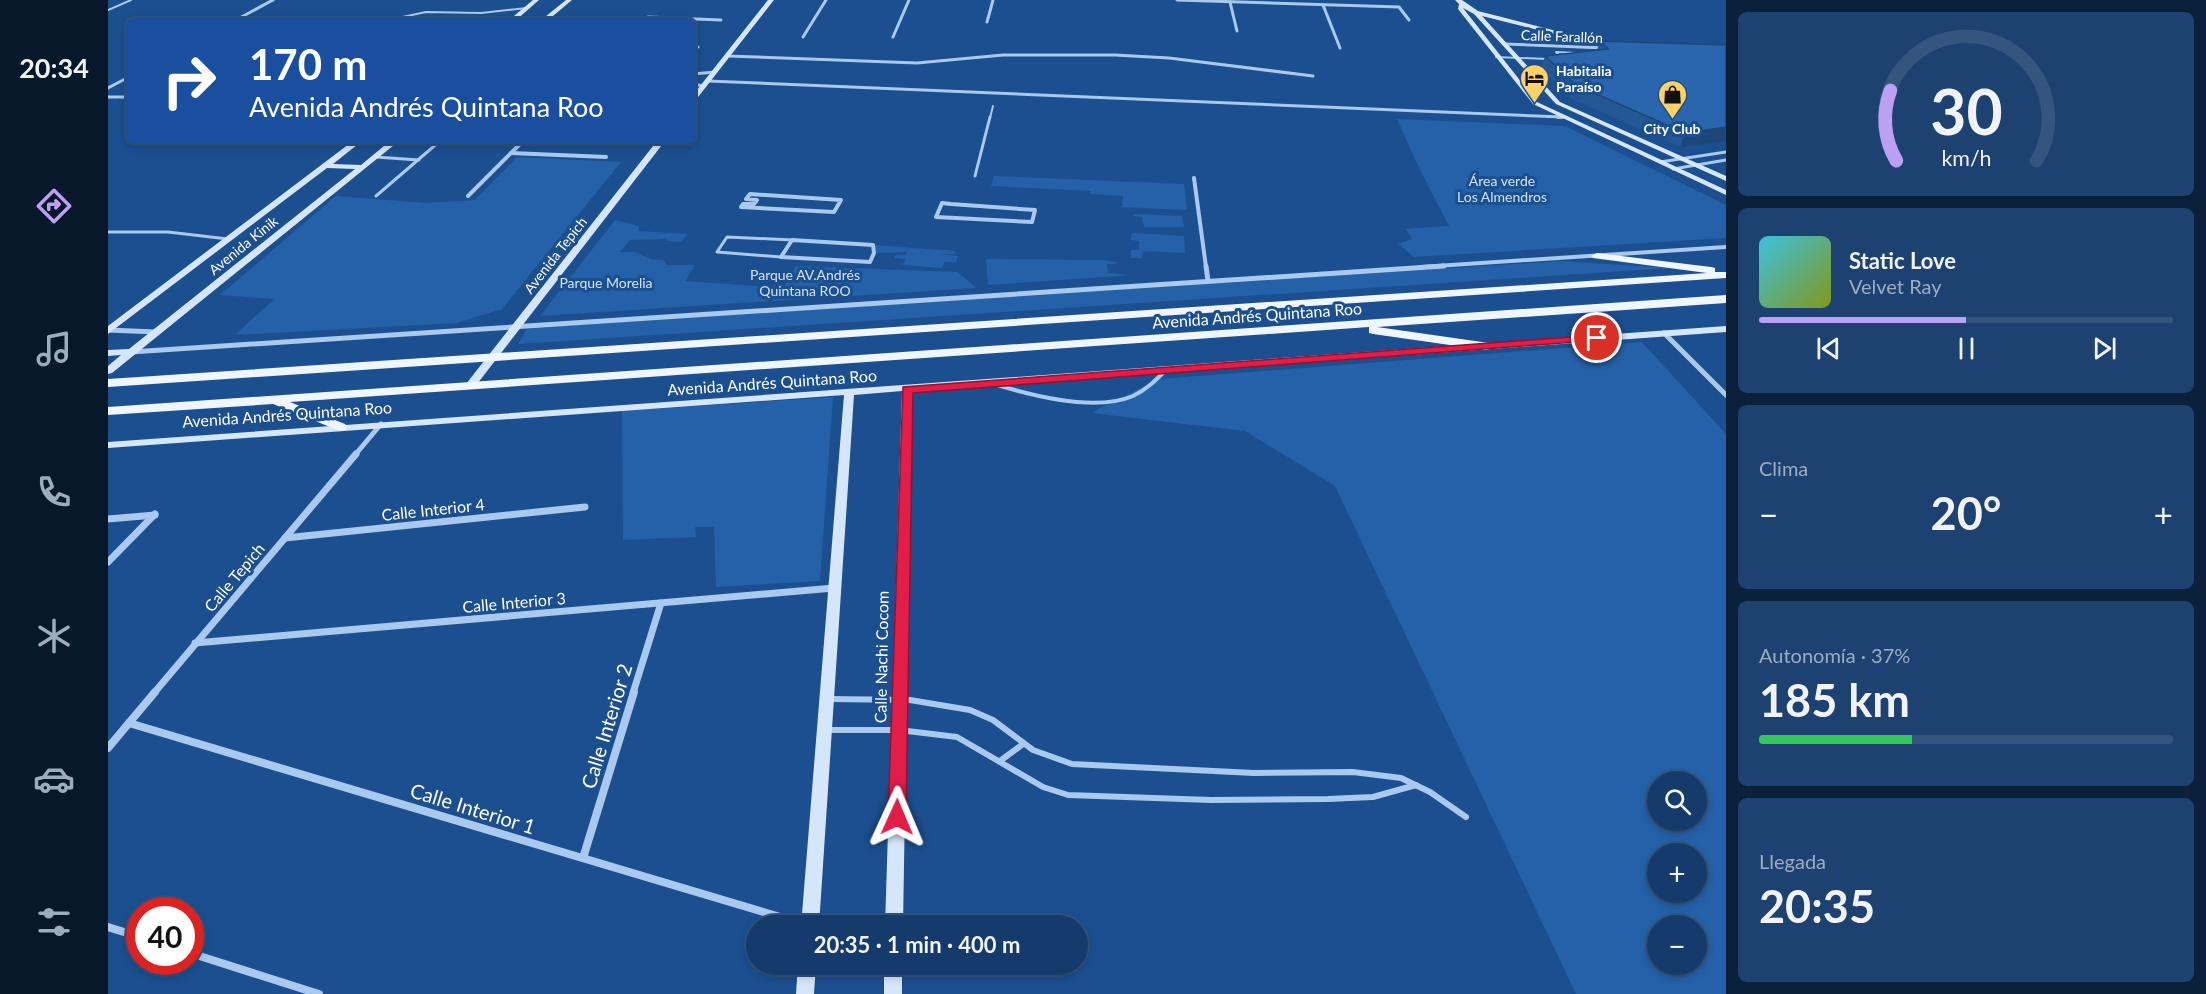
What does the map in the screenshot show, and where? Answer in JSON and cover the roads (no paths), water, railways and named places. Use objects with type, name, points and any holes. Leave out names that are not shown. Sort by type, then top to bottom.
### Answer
[{"type":"main road","points":[[1597,256],[1726,274]]},
{"type":"main road","name":"Avenida Andrés Quintana Roo","points":[[108,383],[1726,274]]},
{"type":"main road","name":"Avenida Andrés Quintana Roo","points":[[108,411],[1726,299]]},
{"type":"main road","points":[[1343,326],[1485,346]]},
{"type":"main road","points":[[273,400],[340,427]]},
{"type":"street","points":[[240,18],[273,0]]},
{"type":"street","points":[[515,18],[536,0]]},
{"type":"street","points":[[547,18],[569,0]]},
{"type":"street","points":[[696,96],[771,0]]},
{"type":"street","points":[[803,37],[826,0]]},
{"type":"street","points":[[893,37],[909,0]]},
{"type":"street","points":[[987,22],[993,0]]},
{"type":"street","points":[[1177,0],[1400,7],[1409,20]]},
{"type":"street","points":[[1230,2],[1237,31]]},
{"type":"street","points":[[1323,5],[1340,48]]},
{"type":"street","points":[[1461,5],[1476,13],[1618,48]]},
{"type":"street","points":[[1461,5],[1496,57],[1534,103],[1726,193]]},
{"type":"street","points":[[1476,13],[1558,103],[1726,179]]},
{"type":"street","points":[[647,18],[672,18]]},
{"type":"street","points":[[696,19],[721,20]]},
{"type":"street","name":"Calle Farallón","points":[[1505,44],[1618,48]]},
{"type":"street","points":[[727,56],[917,63],[1003,56],[1115,56],[1169,58],[1313,76]]},
{"type":"street","points":[[696,74],[715,72]]},
{"type":"street","points":[[108,88],[126,79]]},
{"type":"street","points":[[696,84],[1562,117]]},
{"type":"street","points":[[108,97],[126,98]]},
{"type":"street","name":"Avenida Kinik","points":[[108,330],[354,144]]},
{"type":"street","name":"Avenida Kinik","points":[[108,372],[391,144]]},
{"type":"street","points":[[468,196],[519,144]]},
{"type":"street","name":"Avenida Tepich","points":[[470,386],[659,144]]},
{"type":"street","points":[[511,153],[606,157]]},
{"type":"street","points":[[327,165],[363,167]]},
{"type":"street","points":[[1194,178],[1208,281]]},
{"type":"street","points":[[750,194],[841,200],[834,212],[741,207],[743,204],[754,204],[757,200],[746,199],[750,194]]},
{"type":"street","points":[[942,203],[994,207],[1035,210],[1032,222],[936,217],[942,203]]},
{"type":"street","points":[[782,257],[870,262],[874,253],[873,245],[792,240]]},
{"type":"street","points":[[108,353],[1726,247]]},
{"type":"street","name":"Avenida Andrés Quintana Roo","points":[[108,445],[381,424],[849,394],[1726,329]]},
{"type":"street","points":[[108,330],[156,332]]},
{"type":"street","points":[[1664,333],[1726,395]]},
{"type":"street","name":"Calle Nachi Cocom","points":[[894,915],[907,389]]},
{"type":"street","points":[[810,915],[849,394]]},
{"type":"street","name":"Calle Tepich","points":[[108,748],[381,424]]},
{"type":"street","name":"Calle Interior 4","points":[[285,538],[585,507]]},
{"type":"street","points":[[108,519],[155,514],[108,562]]},
{"type":"street","name":"Calle Interior 3","points":[[195,643],[835,588]]},
{"type":"street","name":"Calle Interior 2","points":[[583,858],[662,603]]},
{"type":"street","name":"Calle Interior 1","points":[[129,723],[772,915]]},
{"type":"street","points":[[108,927],[126,933]]},
{"type":"street","points":[[204,957],[319,994]]},
{"type":"street","points":[[805,994],[806,975]]},
{"type":"street","points":[[893,975],[893,994]]},
{"type":"lane","points":[[108,10],[131,0]]},
{"type":"lane","points":[[398,18],[417,12],[476,13],[527,8]]},
{"type":"lane","points":[[1496,57],[1561,59],[1556,52],[1576,53]]},
{"type":"lane","points":[[975,176],[993,106]]},
{"type":"lane","points":[[376,196],[437,144]]},
{"type":"lane","points":[[1659,162],[1726,152]]},
{"type":"lane","points":[[375,157],[419,160]]},
{"type":"lane","points":[[1673,169],[1726,160]]},
{"type":"lane","points":[[108,232],[168,232],[230,239]]},
{"type":"lane","points":[[727,237],[792,240],[782,257],[717,252],[727,237]]},
{"type":"lane","points":[[991,383],[1054,400],[1085,403],[1132,397],[1152,385],[1166,370]]},
{"type":"lane","points":[[827,699],[899,699],[960,707],[991,718],[1023,744],[1044,756],[1072,764],[1254,773],[1353,772],[1401,778],[1430,792],[1466,817]]},
{"type":"lane","points":[[824,730],[899,730],[957,737],[1043,787],[1068,795],[1248,801],[1352,799],[1400,792],[1416,785]]},
{"type":"lane","points":[[1000,761],[1023,744]]},
{"type":"place","name":"Habitalia Paraíso","points":[[1535,104]]},
{"type":"place","name":"City Club","points":[[1672,120]]},
{"type":"park label","name":"Área verde Los Almendros","points":[[1502,188]]},
{"type":"park label","name":"Parque Morelia","points":[[606,282]]},
{"type":"park label","name":"Parque AV.Andrés Quintana ROO","points":[[805,282]]}]
